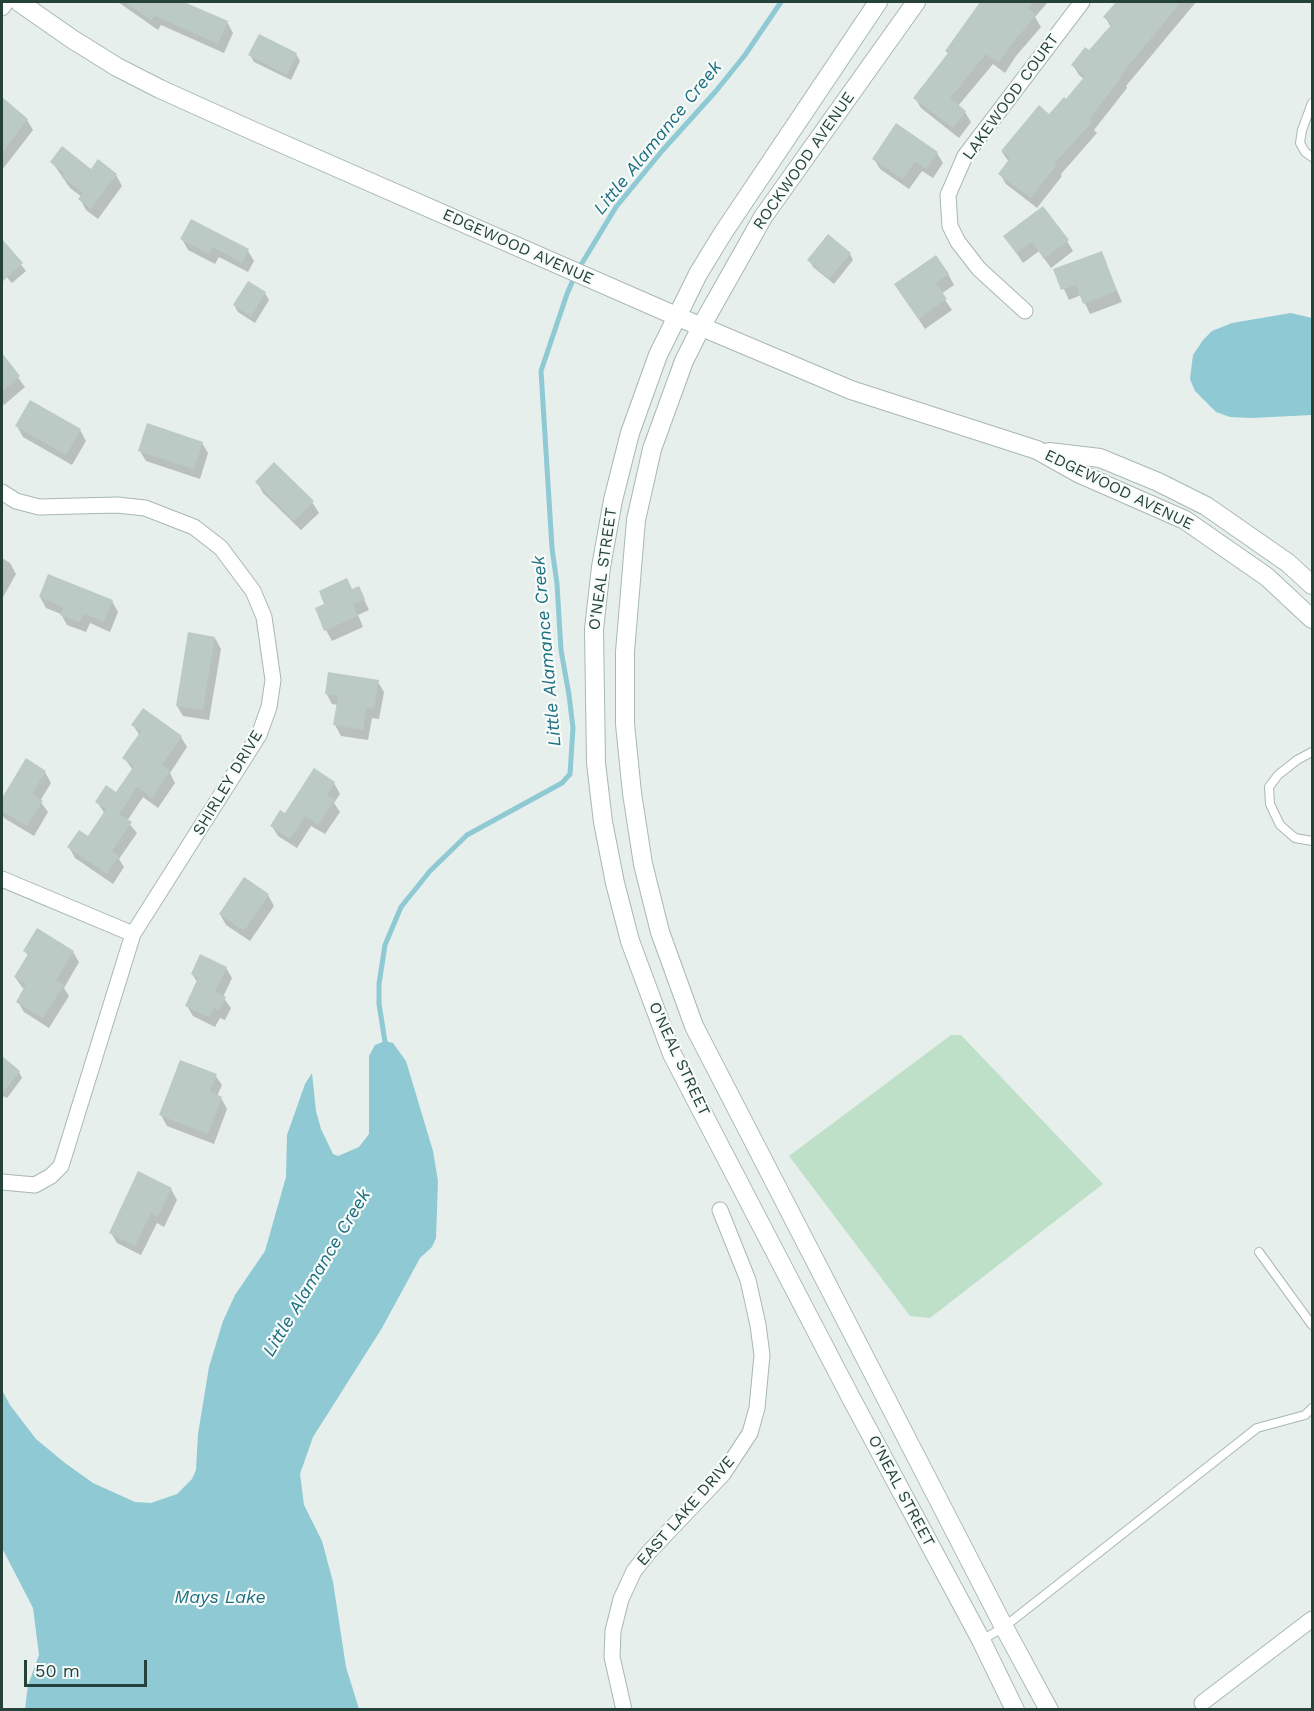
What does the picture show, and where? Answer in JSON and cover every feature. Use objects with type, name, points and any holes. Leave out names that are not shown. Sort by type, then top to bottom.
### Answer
[{"type":"street","points":[[2,8],[6,2]]},
{"type":"street","name":"EDGEWOOD AVENUE","points":[[19,2],[117,67],[160,89],[701,327],[851,390],[1037,450],[1100,458],[1158,482],[1206,506],[1288,563],[1310,583]]},
{"type":"street","name":"ROCKWOOD AVENUE","points":[[676,316],[723,233],[878,2]]},
{"type":"street","name":"ROCKWOOD AVENUE","points":[[701,327],[763,217],[916,2]]},
{"type":"street","name":"LAKEWOOD COURT","points":[[1025,311],[980,269],[958,242],[950,226],[948,195],[965,156],[1082,2]]},
{"type":"street","name":"O'NEAL STREET","points":[[676,316],[658,355],[630,433],[613,500],[596,608],[594,693],[596,763],[603,822],[615,883],[630,941],[672,1054],[850,1396],[981,1640],[1015,1710]]},
{"type":"street","name":"O'NEAL STREET","points":[[701,327],[684,361],[652,449],[636,520],[625,652],[625,724],[632,793],[643,864],[660,932],[694,1026],[1049,1710]]},
{"type":"street","name":"EDGEWOOD AVENUE","points":[[1037,450],[1078,473],[1185,520],[1267,577],[1312,619]]},
{"type":"street","name":"SHIRLEY DRIVE","points":[[2,492],[16,501],[39,507],[117,505],[145,508],[194,527],[221,548],[254,591],[264,617],[273,680],[269,707],[259,735],[133,934],[61,1167],[35,1185],[2,1182]]},
{"type":"street","points":[[1286,594],[1310,583]]},
{"type":"street","points":[[2,879],[133,934]]},
{"type":"street","name":"EAST LAKE DRIVE","points":[[624,1710],[612,1657],[613,1631],[621,1599],[634,1571],[649,1552],[723,1474],[750,1433],[757,1408],[762,1355],[758,1325],[748,1280],[720,1210]]},
{"type":"street","points":[[1202,1703],[1312,1619]]},
{"type":"lane","points":[[1312,102],[1300,142],[1305,152],[1312,157]]},
{"type":"lane","points":[[1312,752],[1284,770],[1269,787],[1270,804],[1280,825],[1295,838],[1312,841]]},
{"type":"lane","points":[[1258,1252],[1312,1325]]},
{"type":"lane","points":[[981,1640],[1004,1627],[1257,1428],[1305,1415],[1312,1408]]},
{"type":"green space","points":[[951,1035],[961,1035],[1103,1184],[930,1318],[910,1316],[789,1156]]},
{"type":"water","points":[[1291,313],[1312,318],[1312,415],[1251,418],[1230,417],[1216,412],[1195,391],[1190,379],[1193,355],[1203,340],[1212,331],[1232,323]]},
{"type":"water","name":"Mays Lake","points":[[385,1041],[393,1043],[406,1061],[433,1151],[438,1181],[436,1238],[432,1247],[420,1258],[382,1328],[313,1437],[300,1474],[304,1505],[322,1541],[333,1582],[346,1667],[359,1709],[25,1709],[28,1685],[39,1655],[33,1608],[2,1548],[2,1390],[10,1405],[36,1439],[93,1483],[135,1502],[151,1503],[177,1494],[192,1479],[196,1470],[198,1434],[209,1367],[223,1321],[235,1295],[265,1251],[286,1177],[287,1135],[305,1084],[312,1073],[316,1111],[321,1129],[333,1154],[338,1156],[359,1147],[369,1134],[369,1056],[375,1045]]},
{"type":"building","points":[[125,2],[184,2],[228,21],[218,44],[155,16],[151,20]]},
{"type":"building","points":[[980,2],[1033,2],[1028,8],[1036,15],[999,63],[986,54],[950,98],[966,111],[953,128],[913,98],[948,53],[945,51]]},
{"type":"building","points":[[1116,2],[1181,2],[1120,76],[1122,77],[1089,119],[1092,122],[1055,163],[1057,164],[1031,198],[998,174],[1010,158],[1001,151],[1039,105],[1049,114],[1064,97],[1066,99],[1085,76],[1071,65],[1085,47],[1089,50],[1112,24],[1103,17]]},
{"type":"building","points":[[259,34],[297,53],[287,75],[248,55]]},
{"type":"building","points":[[2,97],[28,119],[2,153]]},
{"type":"building","points":[[896,123],[938,152],[926,169],[915,161],[903,179],[872,159]]},
{"type":"building","points":[[62,146],[91,169],[98,159],[117,174],[91,209],[78,199],[83,193],[62,177],[64,173],[50,162]]},
{"type":"building","points":[[1043,206],[1069,240],[1044,259],[1032,242],[1016,253],[1003,236]]},
{"type":"building","points":[[191,219],[249,249],[242,263],[213,247],[209,254],[180,239]]},
{"type":"building","points":[[828,234],[851,253],[829,279],[807,260]]},
{"type":"building","points":[[2,239],[23,263],[2,282]]},
{"type":"building","points":[[1102,251],[1117,291],[1083,304],[1076,285],[1061,290],[1053,269]]},
{"type":"building","points":[[936,255],[949,274],[936,283],[947,299],[918,319],[894,284]]},
{"type":"building","points":[[248,281],[266,292],[251,317],[233,305]]},
{"type":"building","points":[[2,353],[20,376],[2,392]]},
{"type":"building","points":[[30,400],[81,429],[66,455],[15,426]]},
{"type":"building","points":[[147,423],[203,442],[194,469],[138,451]]},
{"type":"building","points":[[274,462],[314,501],[294,521],[255,482]]},
{"type":"building","points":[[48,574],[113,600],[104,622],[84,614],[80,622],[60,615],[63,607],[39,597]]},
{"type":"building","points":[[347,578],[352,589],[359,586],[365,599],[353,604],[358,616],[324,631],[315,608],[324,604],[319,591]]},
{"type":"building","points":[[188,632],[215,637],[203,710],[176,706]]},
{"type":"building","points":[[328,672],[379,680],[374,709],[366,708],[363,730],[333,725],[338,696],[325,694]]},
{"type":"building","points":[[143,708],[182,736],[162,765],[170,771],[152,798],[137,787],[119,814],[132,822],[112,851],[119,856],[107,874],[67,847],[79,830],[88,836],[106,809],[95,802],[106,785],[116,792],[134,766],[122,758],[141,731],[131,725]]},
{"type":"building","points":[[26,758],[46,771],[32,794],[43,801],[27,826],[2,811],[2,798]]},
{"type":"building","points":[[314,768],[335,782],[327,795],[335,800],[318,825],[305,816],[290,839],[270,826],[280,810],[285,813]]},
{"type":"building","points":[[244,877],[269,894],[244,931],[219,914]]},
{"type":"building","points":[[37,928],[74,951],[56,980],[64,985],[43,1018],[16,1002],[26,984],[14,977],[28,954],[23,951]]},
{"type":"building","points":[[200,954],[227,967],[215,992],[226,997],[219,1010],[214,1008],[209,1017],[185,1006],[198,978],[191,974]]},
{"type":"building","points":[[2,1056],[20,1071],[2,1094]]},
{"type":"building","points":[[180,1060],[217,1074],[210,1091],[222,1097],[208,1134],[159,1115]]},
{"type":"building","points":[[138,1171],[172,1188],[158,1217],[151,1213],[135,1246],[109,1233]]},
{"type":"waterway","name":"Little Alamance Creek","points":[[386,1048],[379,1004],[379,984],[385,945],[401,907],[430,871],[467,835],[562,783],[570,774],[573,728],[561,650],[541,371],[567,294],[576,273],[616,207],[745,55],[781,2]]}]
